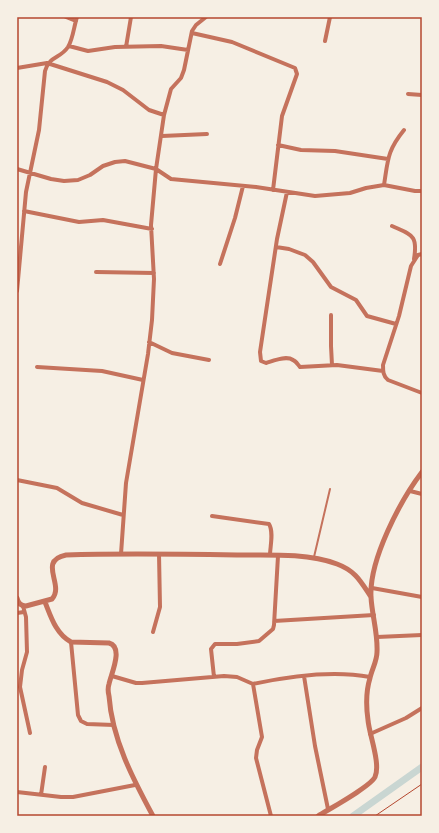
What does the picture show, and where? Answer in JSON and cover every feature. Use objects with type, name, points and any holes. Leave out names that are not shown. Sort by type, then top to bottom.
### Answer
[{"type":"street","points":[[17,68],[47,63],[69,46],[76,19],[66,17]]},
{"type":"street","points":[[126,47],[130,17]]},
{"type":"street","points":[[121,554],[123,515],[131,445],[149,342],[154,295],[152,229],[156,169],[164,115],[170,89],[181,78],[184,70],[192,33],[196,25],[206,17]]},
{"type":"street","points":[[325,41],[330,17]]},
{"type":"street","points":[[192,33],[232,42],[295,68],[297,74],[282,116],[273,190]]},
{"type":"street","points":[[69,46],[88,50],[161,46],[188,50]]},
{"type":"street","points":[[47,63],[107,82],[123,90],[149,110],[164,115]]},
{"type":"street","points":[[17,291],[24,211],[42,112],[43,82],[47,63]]},
{"type":"street","points":[[408,94],[422,95]]},
{"type":"street","points":[[384,185],[391,148],[404,130]]},
{"type":"street","points":[[162,136],[207,134]]},
{"type":"street","points":[[278,145],[300,150],[335,151],[388,159]]},
{"type":"street","points":[[17,169],[51,179],[64,181],[78,180],[90,175],[103,166],[115,162],[125,162],[156,169],[164,176],[171,179],[243,186],[315,196],[350,193],[366,188],[384,185],[422,191]]},
{"type":"street","points":[[220,264],[235,218],[243,186]]},
{"type":"street","points":[[287,192],[276,247],[260,352],[262,361],[266,363],[284,358],[294,360],[300,367],[332,365],[383,371]]},
{"type":"street","points":[[24,211],[79,222],[103,220],[152,229]]},
{"type":"street","points":[[392,226],[412,237],[416,244],[414,260]]},
{"type":"street","points":[[276,247],[289,249],[306,255],[313,262],[331,287],[356,300],[367,316],[396,324]]},
{"type":"street","points":[[422,254],[418,255],[411,266],[396,324],[383,365],[383,371],[388,380],[422,393]]},
{"type":"street","points":[[96,272],[154,273]]},
{"type":"street","points":[[331,315],[332,365]]},
{"type":"street","points":[[149,342],[172,352],[209,360]]},
{"type":"street","points":[[37,367],[102,371],[143,380]]},
{"type":"street","points":[[318,816],[369,784],[376,775],[376,766],[368,720],[367,700],[367,690],[370,677],[376,663],[377,637],[371,597],[372,588],[377,562],[389,529],[422,472]]},
{"type":"street","points":[[17,480],[57,488],[82,503],[123,515]]},
{"type":"street","points":[[410,491],[422,494]]},
{"type":"street","points":[[212,516],[269,524],[271,527],[270,555]]},
{"type":"street","points":[[153,632],[160,607],[159,554]]},
{"type":"street","points":[[17,612],[46,602],[55,596],[56,591],[52,568],[55,558],[66,555],[270,555],[314,558],[338,564],[354,572],[371,597]]},
{"type":"street","points":[[214,676],[211,655],[212,646],[215,644],[259,642],[272,630],[274,621],[278,556]]},
{"type":"street","points":[[372,588],[422,597]]},
{"type":"street","points":[[17,598],[24,609],[26,624],[27,652],[22,670],[20,687],[30,733]]},
{"type":"street","points":[[46,602],[54,624],[61,635],[71,642],[112,644],[115,646],[116,658],[109,684],[109,696],[114,725],[120,746],[135,785],[153,816]]},
{"type":"street","points":[[274,621],[374,615]]},
{"type":"street","points":[[377,637],[422,635]]},
{"type":"street","points":[[71,642],[78,715],[81,721],[87,724],[114,725]]},
{"type":"street","points":[[112,676],[136,683],[214,676],[237,677],[253,684],[276,679],[304,676],[356,674],[370,677]]},
{"type":"street","points":[[304,676],[315,746],[328,809]]},
{"type":"street","points":[[253,684],[262,737],[257,750],[256,758],[271,816]]},
{"type":"street","points":[[370,734],[406,718],[422,708]]},
{"type":"street","points":[[41,795],[45,767]]},
{"type":"street","points":[[17,792],[73,797],[135,785]]},
{"type":"lane","points":[[314,558],[330,489]]},
{"type":"path","points":[[375,816],[422,784]]},
{"type":"waterway","points":[[353,816],[422,767]]}]
